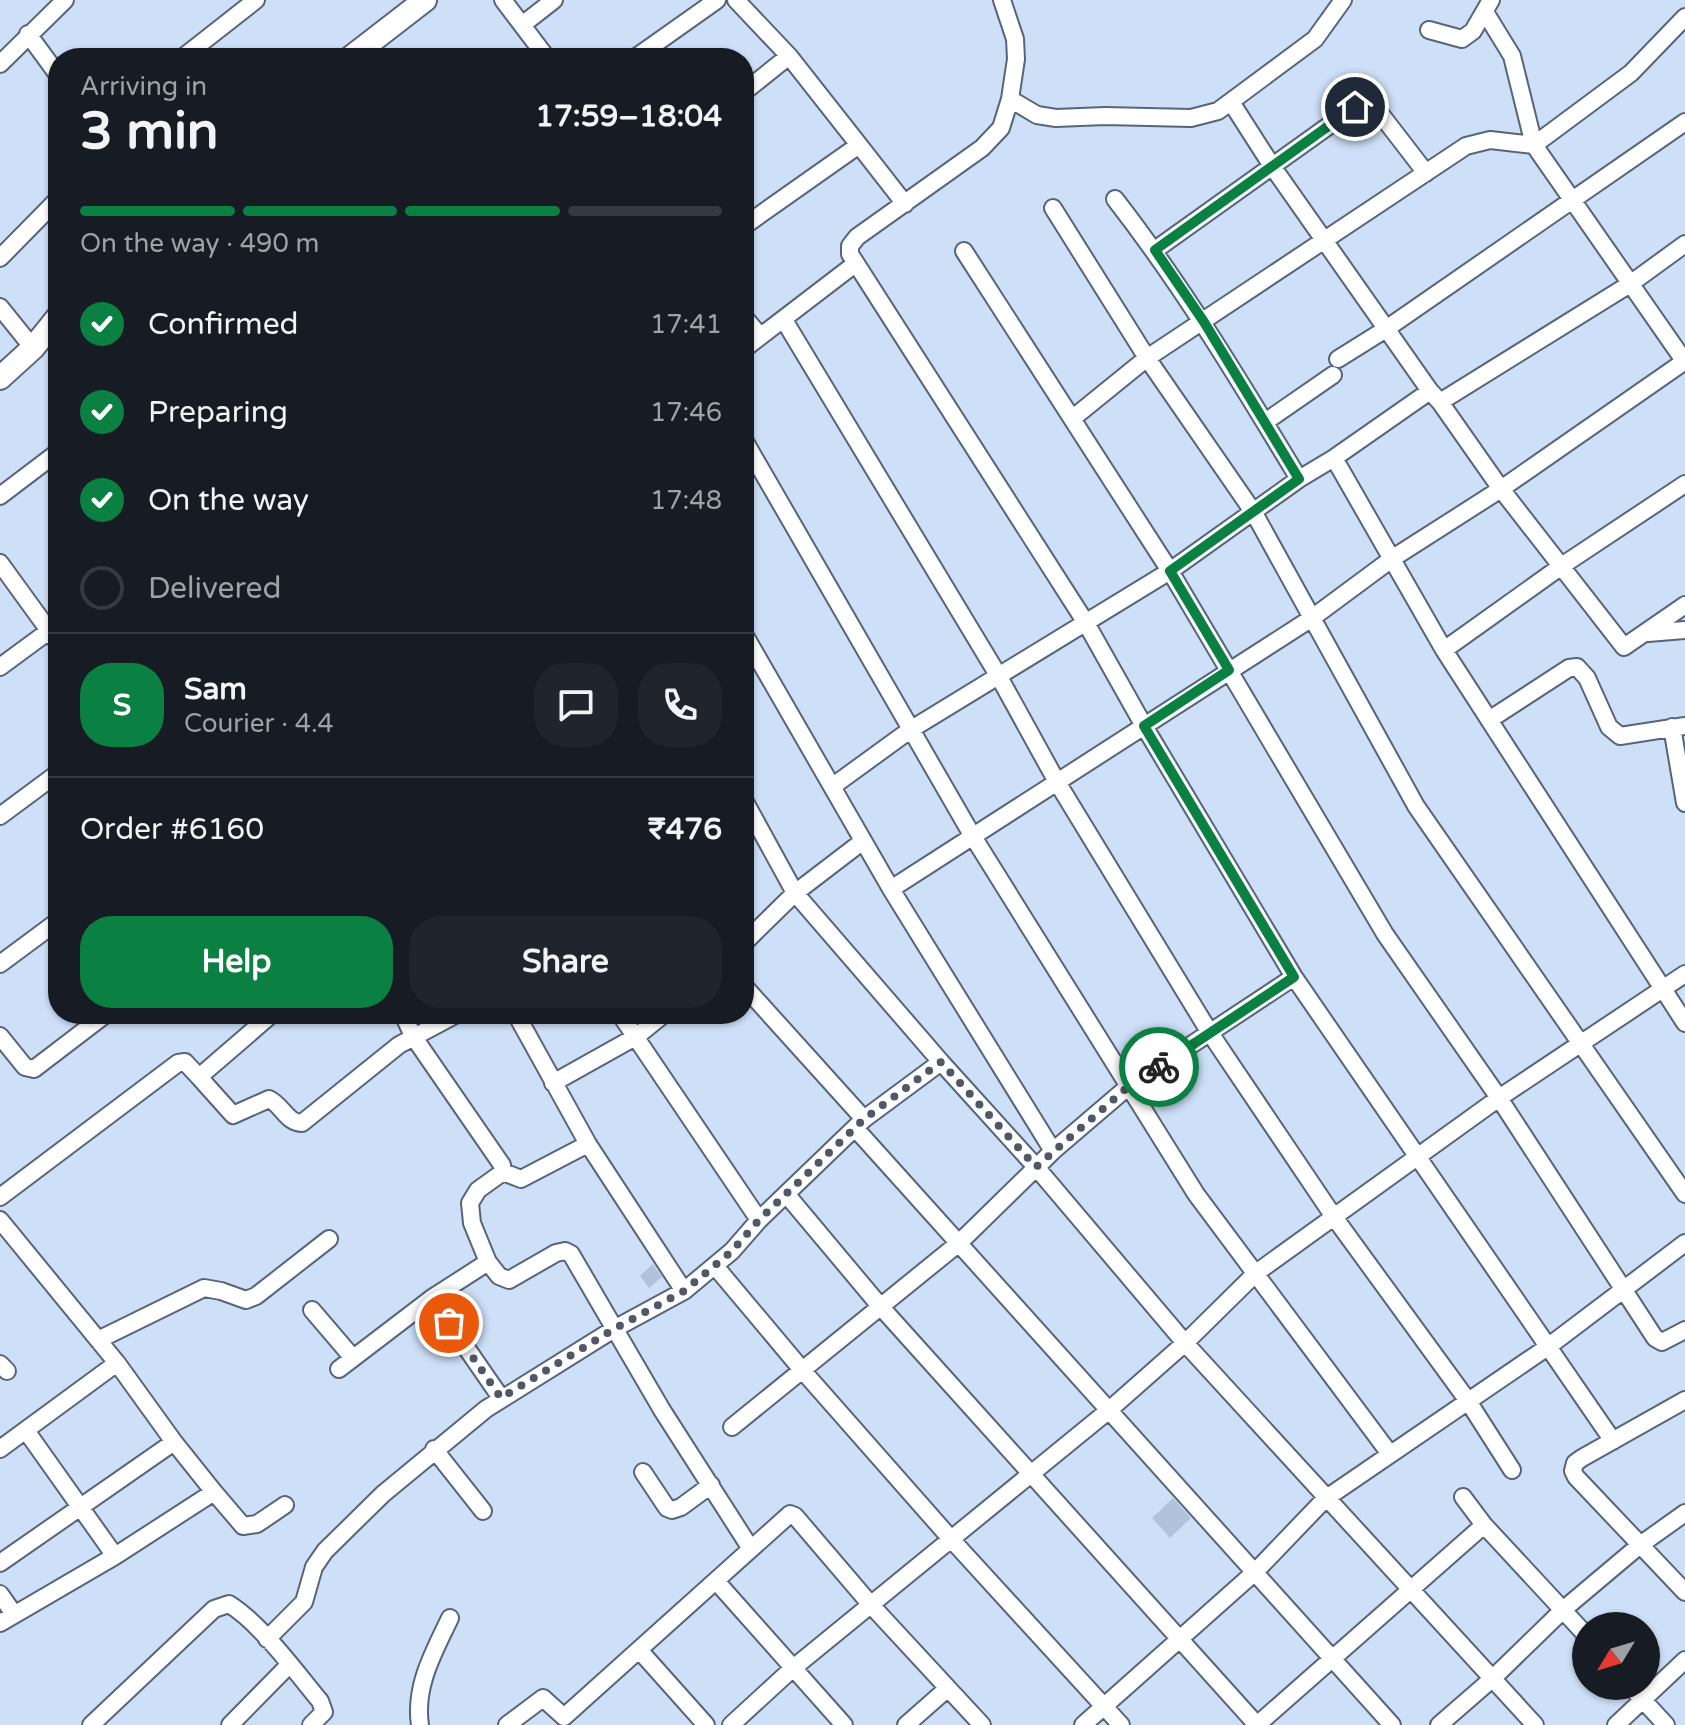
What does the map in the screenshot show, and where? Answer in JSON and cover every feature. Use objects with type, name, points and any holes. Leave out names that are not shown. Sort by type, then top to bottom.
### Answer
[{"type":"main road","points":[[362,48],[417,2]]},
{"type":"main road","points":[[0,378],[48,329]]},
{"type":"street","points":[[0,64],[65,0]]},
{"type":"street","points":[[195,48],[256,0]]},
{"type":"street","points":[[503,0],[539,48]]},
{"type":"street","points":[[522,25],[554,0]]},
{"type":"street","points":[[649,48],[717,0]]},
{"type":"street","points":[[736,0],[789,56],[905,204]]},
{"type":"street","points":[[1002,0],[1015,39],[1016,59],[1010,99],[1001,128],[993,139],[857,237],[850,246],[855,264],[1086,623],[1294,977],[1613,1441]]},
{"type":"street","points":[[1010,99],[1037,115],[1056,118],[1206,116],[1231,102],[1315,39],[1343,0]]},
{"type":"street","points":[[1429,30],[1462,39],[1473,31],[1488,6]]},
{"type":"street","points":[[891,889],[1312,618],[1393,558],[1501,489],[1685,362],[1534,145],[1512,56],[1488,6]]},
{"type":"street","points":[[1073,418],[1147,358],[1477,142],[1490,140],[1534,145],[1631,73],[1685,17]]},
{"type":"street","points":[[28,34],[48,61]]},
{"type":"street","points":[[754,84],[789,56]]},
{"type":"street","points":[[1231,102],[1272,166],[1501,489],[1624,647],[1685,605]]},
{"type":"street","points":[[1155,250],[1364,103],[1372,105],[1379,112],[1426,173]]},
{"type":"street","points":[[1265,422],[1386,329],[1685,122]]},
{"type":"street","points":[[754,219],[859,145]]},
{"type":"street","points":[[1115,199],[1155,250],[1204,322],[1299,479]]},
{"type":"street","points":[[1053,208],[1147,358],[1254,513],[1416,806],[1685,1194]]},
{"type":"street","points":[[0,258],[48,209]]},
{"type":"street","points":[[833,786],[910,730],[1170,571],[1299,479],[1435,396],[1630,284],[1685,244]]},
{"type":"street","points":[[964,251],[1170,571],[1385,934],[1499,1098],[1658,1342],[1667,1341],[1685,1330]]},
{"type":"street","points":[[754,341],[855,264]]},
{"type":"street","points":[[0,307],[33,348]]},
{"type":"street","points":[[784,320],[998,675],[1057,782],[1210,1033],[1334,1217],[1468,1401],[1512,1470]]},
{"type":"street","points":[[754,329],[760,336]]},
{"type":"street","points":[[754,457],[972,835],[1196,1194],[1390,1454]]},
{"type":"street","points":[[1334,458],[1444,650],[1685,1023]]},
{"type":"street","points":[[0,496],[48,460]]},
{"type":"street","points":[[1444,650],[1563,565],[1685,484]]},
{"type":"street","points":[[0,563],[48,623]]},
{"type":"street","points":[[1648,633],[1685,630]]},
{"type":"street","points":[[0,667],[48,636]]},
{"type":"street","points":[[754,651],[891,889],[1053,1151]]},
{"type":"street","points":[[1489,720],[1569,668],[1577,667],[1587,678],[1609,727],[1615,733],[1627,735],[1678,726],[1685,803]]},
{"type":"street","points":[[0,816],[48,780]]},
{"type":"street","points":[[754,818],[795,893],[1036,1167],[1185,1343],[1535,1725]]},
{"type":"street","points":[[754,933],[795,893],[863,841]]},
{"type":"street","points":[[0,964],[48,928]]},
{"type":"street","points":[[731,1725],[792,1669],[1108,1411],[1185,1343],[1256,1273],[1579,1042],[1685,974]]},
{"type":"street","points":[[732,1427],[959,1243],[1053,1151],[1129,1086],[1294,977]]},
{"type":"street","points":[[754,998],[959,1243],[1392,1725]]},
{"type":"street","points":[[0,1036],[25,1067],[34,1069],[93,1024]]},
{"type":"street","points":[[199,1077],[260,1024]]},
{"type":"street","points":[[408,1024],[502,1165],[503,1172]]},
{"type":"street","points":[[0,1197],[178,1063],[185,1062],[233,1115],[269,1099],[291,1120],[302,1123],[413,1036],[437,1024]]},
{"type":"street","points":[[521,1024],[588,1144],[684,1291]]},
{"type":"street","points":[[628,1024],[759,1220]]},
{"type":"street","points":[[553,1083],[637,1036],[652,1024]]},
{"type":"street","points":[[267,1639],[304,1602],[314,1567],[325,1551],[434,1449],[501,1398],[614,1329],[684,1291],[715,1266],[860,1123],[941,1062]]},
{"type":"street","points":[[503,1172],[521,1179],[588,1144]]},
{"type":"street","points":[[503,1172],[478,1190],[470,1203],[472,1223],[488,1262],[499,1276],[509,1280],[556,1253],[565,1251],[571,1254],[662,1410],[751,1549]]},
{"type":"street","points":[[787,1195],[880,1306],[1257,1725],[1484,1525]]},
{"type":"street","points":[[0,1220],[117,1363],[174,1442],[243,1526],[257,1524],[285,1505]]},
{"type":"street","points":[[98,1340],[204,1288],[246,1300],[256,1296],[329,1239]]},
{"type":"street","points":[[1083,1725],[1255,1572],[1325,1499],[1549,1346],[1685,1243]]},
{"type":"street","points":[[339,1369],[432,1298],[488,1262]]},
{"type":"street","points":[[715,1266],[951,1539],[1121,1725]]},
{"type":"street","points":[[432,1298],[501,1398]]},
{"type":"street","points":[[312,1310],[353,1358]]},
{"type":"street","points":[[0,1449],[117,1363]]},
{"type":"street","points":[[1685,1400],[1575,1463],[1573,1471],[1685,1592]]},
{"type":"street","points":[[27,1432],[115,1556]]},
{"type":"street","points":[[0,1563],[174,1442]]},
{"type":"street","points":[[434,1449],[483,1511]]},
{"type":"street","points":[[643,1472],[667,1508],[672,1510],[711,1485]]},
{"type":"street","points":[[0,1594],[7,1619],[115,1556],[214,1492]]},
{"type":"street","points":[[1463,1497],[1484,1525],[1572,1618]]},
{"type":"street","points":[[1439,1725],[1564,1609],[1640,1545],[1685,1513]]},
{"type":"street","points":[[507,1725],[543,1698],[568,1721],[782,1518],[790,1514],[982,1725]]},
{"type":"street","points":[[716,1581],[844,1725]]},
{"type":"street","points":[[91,1725],[221,1605],[229,1604],[267,1639],[323,1706],[324,1712],[311,1725]]},
{"type":"street","points":[[420,1725],[420,1689],[450,1618]]},
{"type":"street","points":[[640,1651],[706,1725]]},
{"type":"street","points":[[1660,1684],[1685,1660]]},
{"type":"street","points":[[230,1725],[289,1665]]},
{"type":"street","points":[[906,1725],[948,1688]]},
{"type":"street","points":[[1616,1725],[1643,1700],[1666,1725]]},
{"type":"building","points":[[653,1264],[662,1277],[649,1288],[640,1276]]},
{"type":"building","points":[[1173,1498],[1191,1518],[1170,1538],[1152,1518]]},
{"type":"way so far","points":[[449,1323],[501,1398],[614,1329],[684,1291],[732,1251],[759,1220],[864,1119],[941,1062],[1036,1167],[1129,1086],[1159,1067]]},
{"type":"route","points":[[1159,1067],[1294,977],[1144,726],[1229,670],[1170,571],[1299,479],[1204,322],[1155,250],[1355,107]]}]
